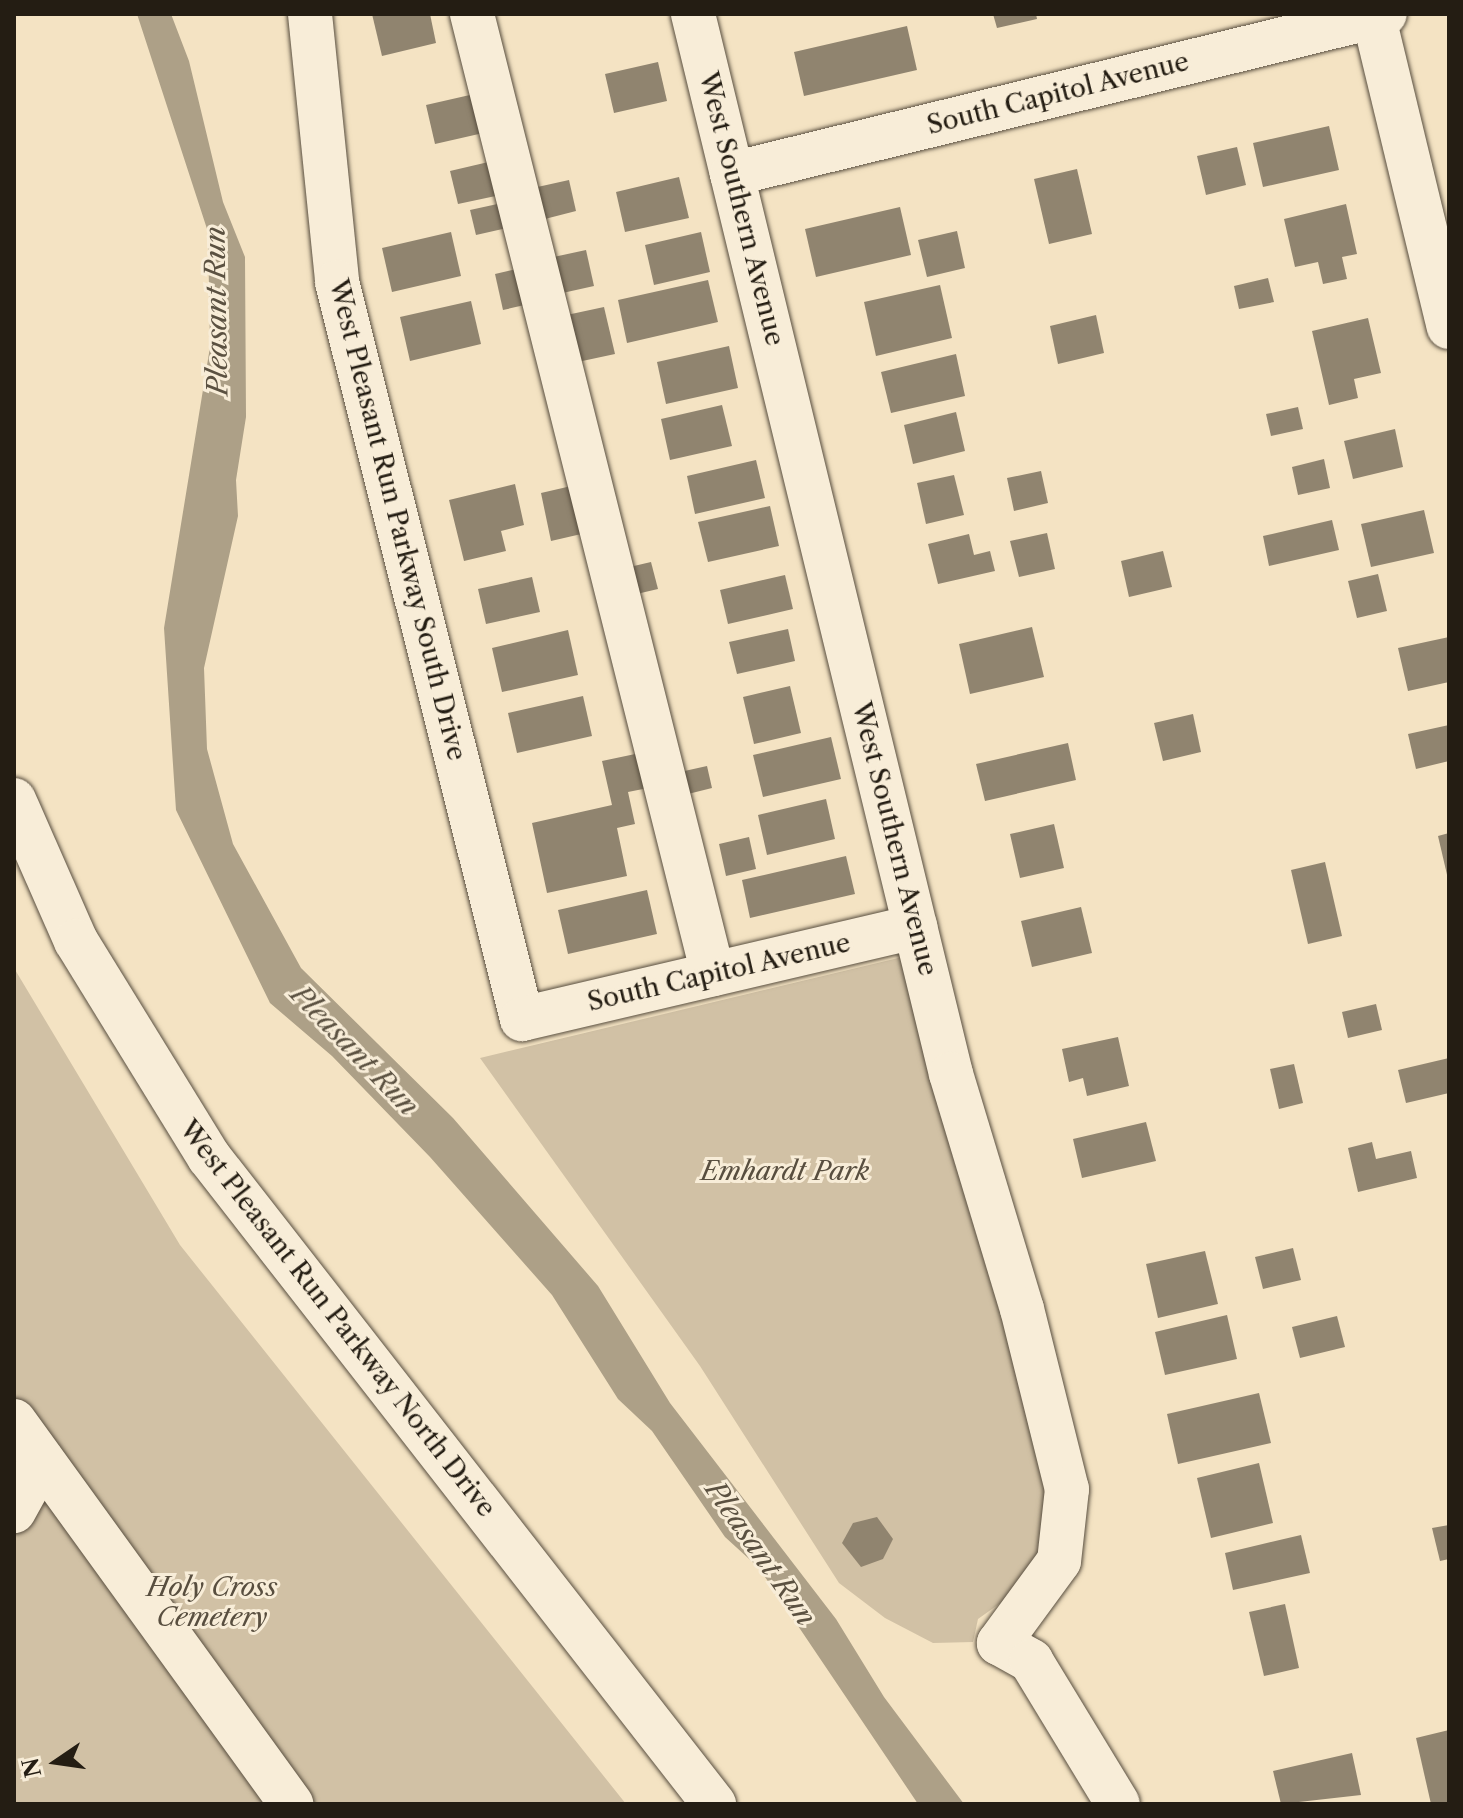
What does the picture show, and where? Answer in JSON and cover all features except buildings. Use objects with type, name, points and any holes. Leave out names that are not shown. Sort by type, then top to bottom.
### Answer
[{"type":"street","name":"West Pleasant Run Parkway South Drive","points":[[310,14],[321,165],[340,296],[522,1019]]},
{"type":"street","points":[[472,14],[713,974]]},
{"type":"street","name":"West Southern Avenue","points":[[693,14],[915,927],[1067,1489],[1059,1561],[999,1643],[1031,1661],[1118,1804]]},
{"type":"street","name":"South Capitol Avenue","points":[[732,174],[1377,15]]},
{"type":"street","points":[[1377,15],[1449,327]]},
{"type":"street","name":"West Pleasant Run Parkway North Drive","points":[[14,800],[76,941],[209,1157],[694,1796]]},
{"type":"street","name":"South Capitol Avenue","points":[[522,1019],[915,927]]},
{"type":"street","points":[[14,1421],[291,1804]]},
{"type":"street","points":[[14,1511],[42,1460]]},
{"type":"green space","name":"Emhardt Park","points":[[915,954],[1063,1540],[1020,1603],[999,1604],[978,1619],[973,1642],[933,1643],[885,1618],[839,1583],[700,1366],[480,1058]]},
{"type":"green space","name":"Holy Cross Cemetery","points":[[14,968],[180,1245],[626,1804],[14,1804]]},
{"type":"water","name":"Pleasant Run","points":[[137,14],[171,14],[189,61],[223,202],[245,257],[246,417],[236,480],[238,516],[204,668],[207,749],[233,844],[301,968],[453,1118],[598,1286],[670,1403],[836,1619],[884,1697],[964,1804],[918,1804],[759,1568],[725,1537],[652,1431],[618,1399],[552,1295],[430,1157],[332,1056],[270,1003],[176,810],[164,628],[210,347],[208,232]]}]
